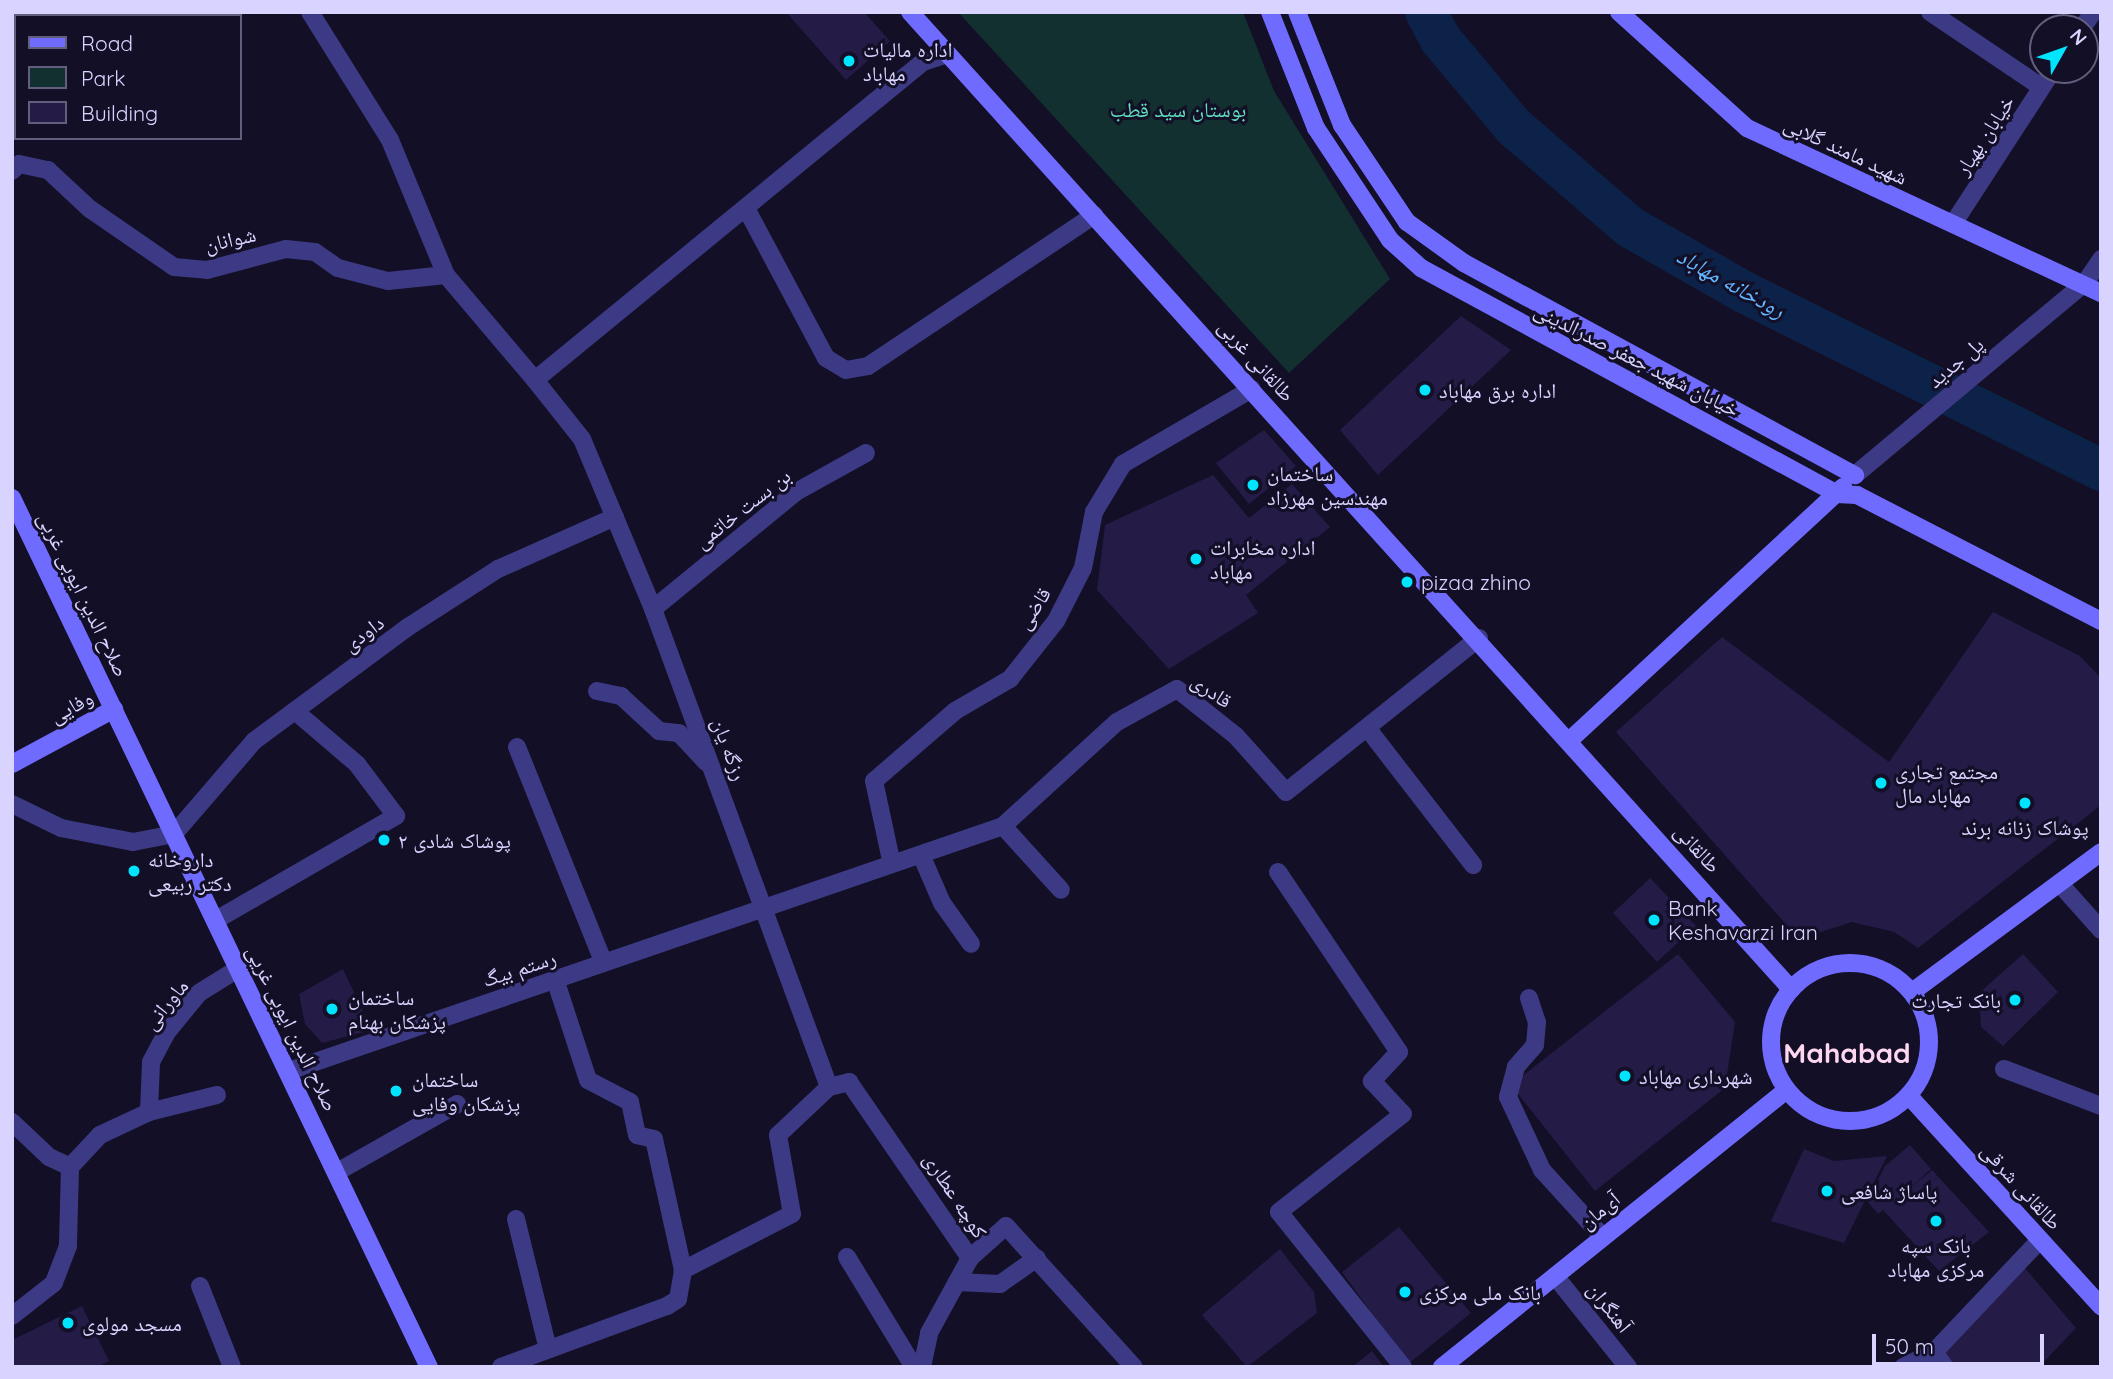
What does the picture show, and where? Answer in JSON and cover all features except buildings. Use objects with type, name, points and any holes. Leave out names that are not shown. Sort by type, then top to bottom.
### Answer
[{"type":"street","name":"رزگه یان","points":[[310,12],[390,140],[446,275],[582,439],[653,609],[829,1087]]},
{"type":"street","name":"طالقانی غربی","points":[[910,12],[1571,739]]},
{"type":"street","name":"خیابان شهید جعفر صدرالدینی","points":[[1270,12],[1316,128],[1391,240],[1421,268],[1837,494],[1857,495],[2101,621]]},
{"type":"street","name":"خیابان شهید جعفر صدرالدینی","points":[[1297,12],[1342,125],[1407,222],[1464,263],[1855,475]]},
{"type":"street","name":"شهید مامند گلابی","points":[[1619,12],[1747,128],[1953,224],[2093,285],[2101,293]]},
{"type":"street","points":[[1930,12],[2041,87]]},
{"type":"street","points":[[535,380],[600,322],[747,211],[923,62],[948,54]]},
{"type":"street","name":"خیابان بهیار","points":[[1953,224],[2043,84]]},
{"type":"street","name":"شوانان","points":[[12,171],[19,164],[48,170],[90,209],[174,267],[207,270],[286,249],[315,252],[338,268],[388,281],[446,275]]},
{"type":"street","points":[[747,211],[826,358],[846,370],[867,366],[1094,215]]},
{"type":"street","name":"پل جدید","points":[[1855,475],[2017,340],[2093,285],[2101,259]]},
{"type":"street","name":"قاضی","points":[[891,860],[874,781],[954,711],[1010,680],[1056,621],[1083,568],[1094,512],[1123,464],[1252,389]]},
{"type":"street","name":"بن بست خاتمی","points":[[653,609],[796,492],[866,453]]},
{"type":"street","points":[[1571,739],[1855,475]]},
{"type":"street","points":[[1855,475],[1857,495]]},
{"type":"street","name":"صلاح الدین ایوبی غربی","points":[[12,498],[114,709]]},
{"type":"street","name":"داودی","points":[[174,834],[254,741],[295,711],[498,569],[615,517]]},
{"type":"street","name":"قادری","points":[[763,905],[891,860],[922,857],[1003,825],[1117,722],[1177,689],[1236,736],[1286,792],[1479,638]]},
{"type":"street","points":[[597,691],[621,696],[659,731],[679,733],[713,771]]},
{"type":"street","name":"وفایی","points":[[12,764],[114,709]]},
{"type":"street","name":"صلاح الدین ایوبی غریی","points":[[114,709],[429,1367]]},
{"type":"street","points":[[216,920],[396,816],[357,764],[295,711]]},
{"type":"street","points":[[1367,729],[1473,865]]},
{"type":"street","name":"طالقانی","points":[[1571,739],[1791,989]]},
{"type":"street","points":[[517,747],[603,961]]},
{"type":"street","points":[[12,804],[61,828],[132,842],[174,834]]},
{"type":"street","points":[[1003,825],[1061,890]]},
{"type":"street","points":[[1912,992],[2060,884],[2097,853]]},
{"type":"street","points":[[922,857],[942,903],[971,944]]},
{"type":"street","points":[[1278,872],[1399,1052],[1371,1081],[1403,1114],[1279,1212],[1403,1367]]},
{"type":"street","points":[[2060,884],[2101,930]]},
{"type":"street","name":"رستم بیگ","points":[[289,1071],[556,982],[603,961],[763,905]]},
{"type":"street","points":[[1854,962],[1878,967],[1912,992],[1927,1020],[1930,1047],[1909,1096],[1870,1119],[1847,1122],[1803,1106],[1787,1090],[1771,1038],[1791,989],[1810,974],[1854,962]]},
{"type":"street","name":"ماورانی","points":[[149,1112],[152,1062],[167,1032],[199,993],[239,968]]},
{"type":"street","points":[[501,1367],[547,1345],[667,1306],[678,1299],[683,1270],[654,1139],[637,1135],[630,1102],[588,1080],[556,982]]},
{"type":"street","points":[[1529,998],[1538,1022],[1535,1045],[1516,1067],[1508,1097],[1542,1170],[1602,1236]]},
{"type":"street","points":[[2004,1069],[2101,1106]]},
{"type":"street","name":"کوچه عطاری","points":[[829,1087],[849,1083],[970,1258],[1006,1226],[1134,1367]]},
{"type":"street","points":[[683,1270],[792,1214],[778,1135],[829,1087]]},
{"type":"street","name":"آی‌مان","points":[[1441,1367],[1787,1090]]},
{"type":"street","points":[[12,1316],[54,1283],[68,1246],[70,1167],[100,1135],[149,1112],[217,1095]]},
{"type":"street","name":"طالقانی شرقی","points":[[1909,1096],[2101,1306]]},
{"type":"street","points":[[337,1172],[457,1104]]},
{"type":"street","points":[[12,1122],[49,1157],[70,1167]]},
{"type":"street","points":[[516,1219],[547,1345]]},
{"type":"street","points":[[1903,1367],[1939,1360],[2040,1240]]},
{"type":"street","points":[[847,1257],[914,1367]]},
{"type":"street","points":[[922,1367],[929,1333],[970,1258]]},
{"type":"street","points":[[957,1282],[1000,1284],[1037,1258]]},
{"type":"street","name":"آهنگران","points":[[1555,1276],[1628,1367]]},
{"type":"street","points":[[200,1286],[232,1367]]},
{"type":"green space","name":"بوستان سید قطب","points":[[958,12],[1243,12],[1274,91],[1390,279],[1289,373]]},
{"type":"waterway","name":"رودخانه مهاباد","points":[[1426,12],[1441,40],[1514,127],[1630,227],[1744,292],[2101,470]]},
{"type":"place","name":"اداره مالیات مهاباد","points":[[849,61]]},
{"type":"place","name":"اداره برق مهاباد","points":[[1425,390]]},
{"type":"place","name":"ساختمان مهندسین مهرزاد","points":[[1253,485]]},
{"type":"place","name":"اداره مخابرات مهاباد","points":[[1196,559]]},
{"type":"place","name":"pizaa zhino","points":[[1407,582]]},
{"type":"place","name":"مجتمع تجاری مهاباد مال","points":[[1881,783]]},
{"type":"place","name":"پوشاک زنانه برند","points":[[2025,803]]},
{"type":"place","name":"پوشاک شادی ۲","points":[[384,840]]},
{"type":"place","name":"داروخانه دکتر ربیعی","points":[[134,871]]},
{"type":"place","name":"Bank Keshavarzi Iran","points":[[1654,920]]},
{"type":"place","name":"بانک تجارت","points":[[2015,1000]]},
{"type":"place","name":"ساختمان پزشکان بهنام","points":[[332,1009]]},
{"type":"place","name":"شهرداری مهاباد","points":[[1625,1076]]},
{"type":"place","name":"ساختمان پزشکان وفایی","points":[[396,1091]]},
{"type":"place","name":"پاساژ شافعی","points":[[1827,1191]]},
{"type":"place","name":"بانک سپه مرکزی مهاباد","points":[[1936,1221]]},
{"type":"place","name":"بانک ملی مرکزی","points":[[1405,1292]]},
{"type":"place","name":"مسجد مولوی","points":[[68,1323]]},
{"type":"district","name":"Mahabad","points":[[1847,1053]]}]
